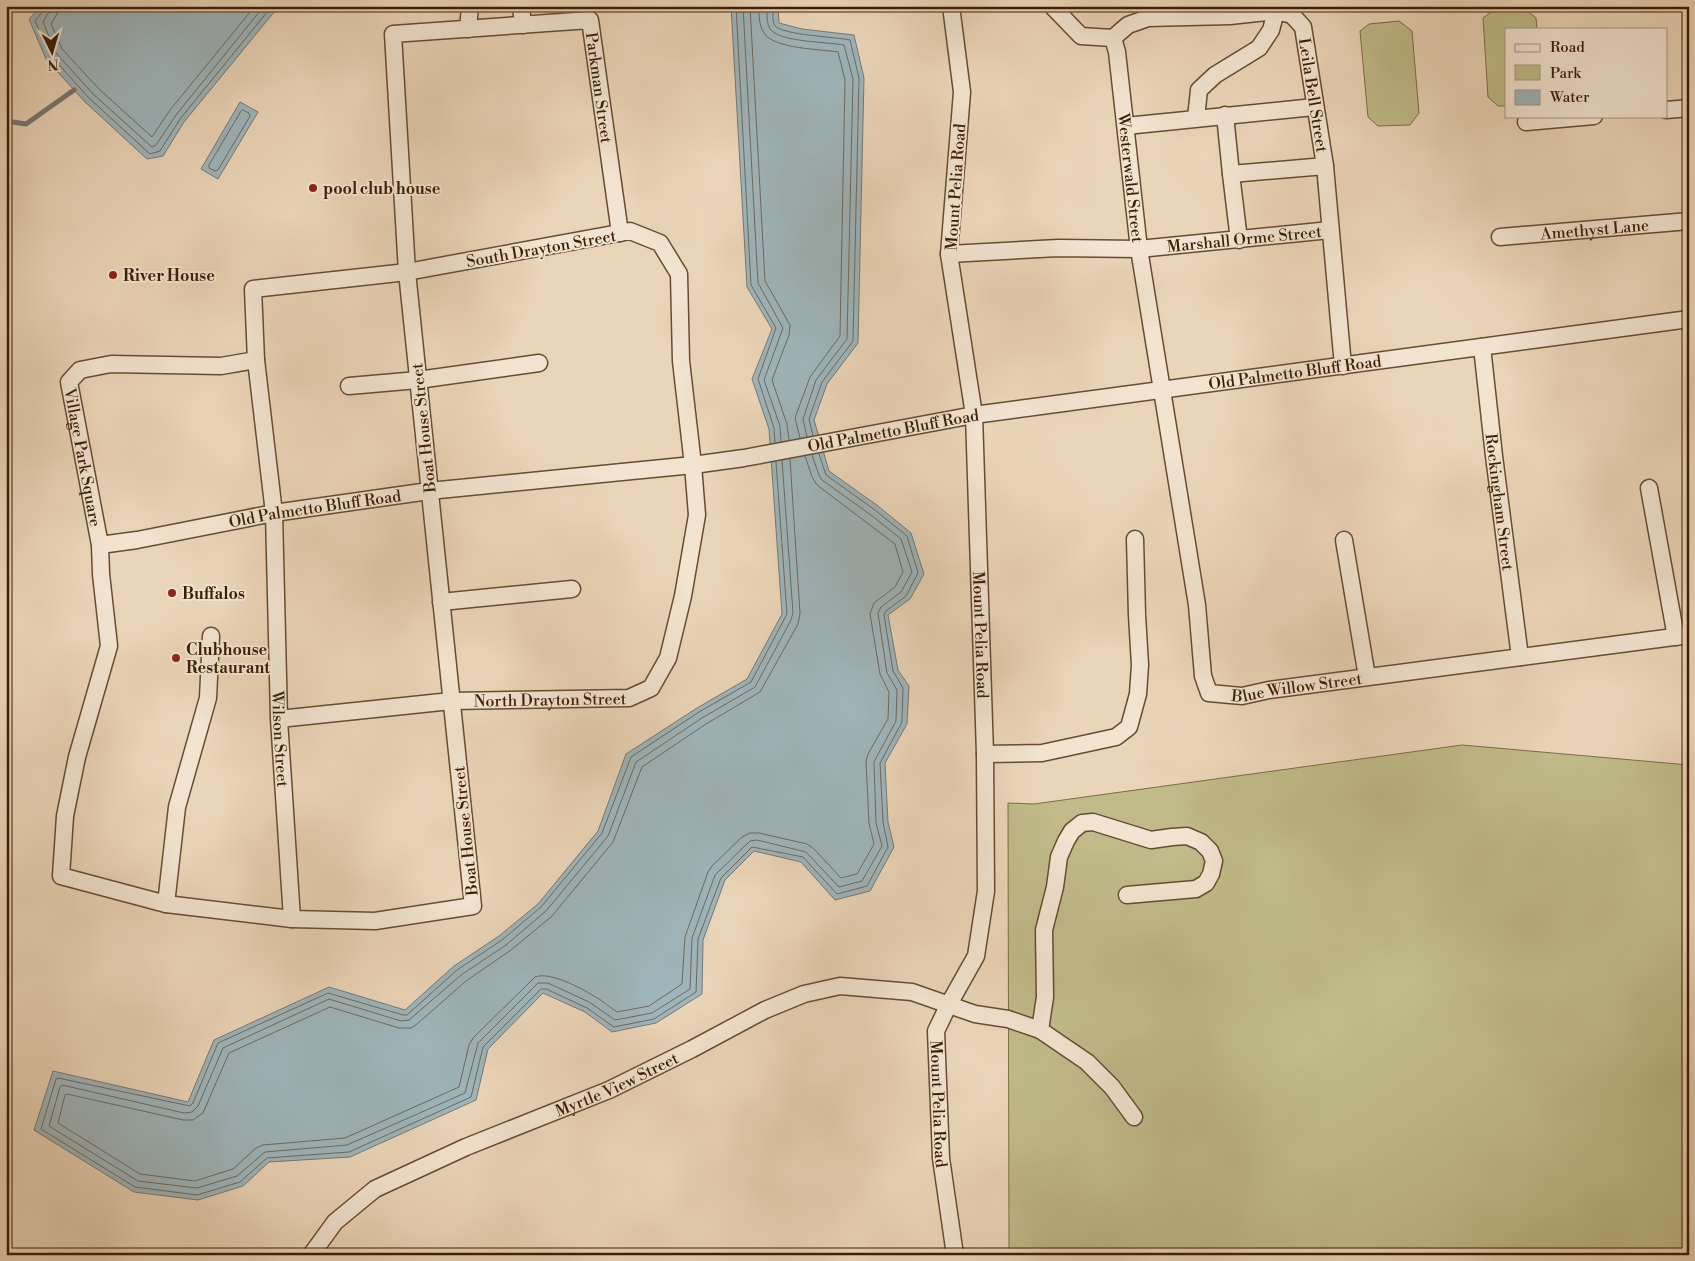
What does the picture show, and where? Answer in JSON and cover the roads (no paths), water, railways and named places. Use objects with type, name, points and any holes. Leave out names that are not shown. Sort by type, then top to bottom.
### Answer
[{"type":"street","points":[[468,29],[470,6]]},
{"type":"street","points":[[521,6],[523,25]]},
{"type":"street","name":"Mount Pelia Road","points":[[951,6],[962,92],[949,254],[974,415],[986,754],[986,891],[976,956],[936,1031],[941,1158],[955,1255]]},
{"type":"street","points":[[1052,6],[1081,36],[1112,38],[1128,25],[1148,18],[1230,16],[1276,11],[1271,30],[1259,48],[1215,75],[1199,90],[1196,118]]},
{"type":"street","name":"Leila Bell Street","points":[[1276,11],[1292,15],[1303,27],[1314,107],[1325,166],[1343,366]]},
{"type":"street","name":"Parkman Street","points":[[394,34],[590,20],[620,233]]},
{"type":"street","name":"Boat House Street","points":[[100,545],[109,646],[77,757],[65,816],[61,876],[166,904],[292,919],[375,921],[473,906],[406,272],[394,34]]},
{"type":"street","name":"Westerwald Street","points":[[1112,38],[1117,52],[1139,249],[1163,390]]},
{"type":"street","points":[[1126,126],[1314,107]]},
{"type":"street","points":[[1668,110],[1689,108]]},
{"type":"street","points":[[1225,115],[1239,240]]},
{"type":"street","points":[[1526,122],[1571,118]]},
{"type":"street","points":[[1231,174],[1325,166]]},
{"type":"street","name":"Amethyst Lane","points":[[1500,237],[1689,221]]},
{"type":"street","name":"Marshall Orme Street","points":[[949,254],[1058,248],[1139,249],[1330,230]]},
{"type":"street","name":"South Drayton Street","points":[[252,290],[406,272],[630,231],[660,243],[679,274],[681,361],[694,465]]},
{"type":"street","name":"Wilson Street","points":[[252,290],[256,360],[274,513],[280,720],[292,919]]},
{"type":"street","name":"Old Palmetto Bluff Road","points":[[100,545],[137,540],[274,513],[429,491],[694,465],[744,458],[974,415],[1689,319]]},
{"type":"street","name":"Rockingham Street","points":[[1482,347],[1520,657]]},
{"type":"street","name":"Village Park Square","points":[[100,545],[70,382],[80,370],[111,364],[221,366],[256,360]]},
{"type":"street","points":[[349,386],[418,380],[539,363]]},
{"type":"street","name":"Blue Willow Street","points":[[1163,390],[1197,605],[1203,676],[1209,693],[1242,696],[1269,690],[1682,636]]},
{"type":"street","name":"North Drayton Street","points":[[280,720],[451,701],[629,698],[651,688],[668,658],[683,596],[697,515],[694,465]]},
{"type":"street","points":[[1649,488],[1682,636]]},
{"type":"street","points":[[986,754],[1042,753],[1116,737],[1129,727],[1138,694],[1140,665],[1135,539]]},
{"type":"street","points":[[1344,540],[1367,677]]},
{"type":"street","points":[[441,602],[572,589]]},
{"type":"street","points":[[166,904],[177,807],[208,698],[211,636]]},
{"type":"street","points":[[1040,1030],[1045,997],[1044,930],[1055,887],[1059,857],[1072,832],[1082,823],[1093,822],[1151,840],[1172,836],[1187,836],[1201,842],[1210,851],[1214,862],[1211,874],[1206,883],[1196,889],[1127,895]]},
{"type":"street","name":"Myrtle View Street","points":[[311,1255],[335,1222],[375,1189],[466,1147],[609,1090],[766,1010],[804,994],[840,986],[912,992],[975,1014],[1008,1019],[1040,1030],[1087,1062],[1112,1087],[1134,1117]]},
{"type":"water","points":[[41,6],[279,6],[184,122],[163,156],[147,159],[85,102],[46,59],[29,19]]},
{"type":"water","points":[[731,6],[778,6],[779,23],[802,29],[854,35],[864,78],[858,343],[827,384],[814,420],[829,471],[878,506],[911,533],[924,574],[910,599],[888,615],[898,670],[909,686],[907,724],[885,763],[888,822],[894,847],[870,891],[835,900],[801,862],[754,851],[725,880],[703,940],[702,994],[656,1023],[612,1032],[585,1012],[543,993],[488,1049],[476,1100],[350,1157],[269,1162],[243,1186],[198,1200],[134,1192],[34,1130],[53,1071],[188,1102],[214,1040],[329,987],[405,1010],[454,966],[499,936],[538,904],[598,831],[626,754],[697,708],[747,679],[782,614],[769,429],[752,379],[772,329],[747,287]]},
{"type":"water","points":[[240,102],[258,112],[218,179],[201,169]]},
{"type":"waterway","points":[[6,121],[26,124],[74,90]]},
{"type":"place","name":"pool club house","points":[[313,188]]},
{"type":"place","name":"River House","points":[[113,275]]},
{"type":"place","name":"Buffalos","points":[[172,593]]},
{"type":"place","name":"Clubhouse Restaurant","points":[[176,658]]}]
